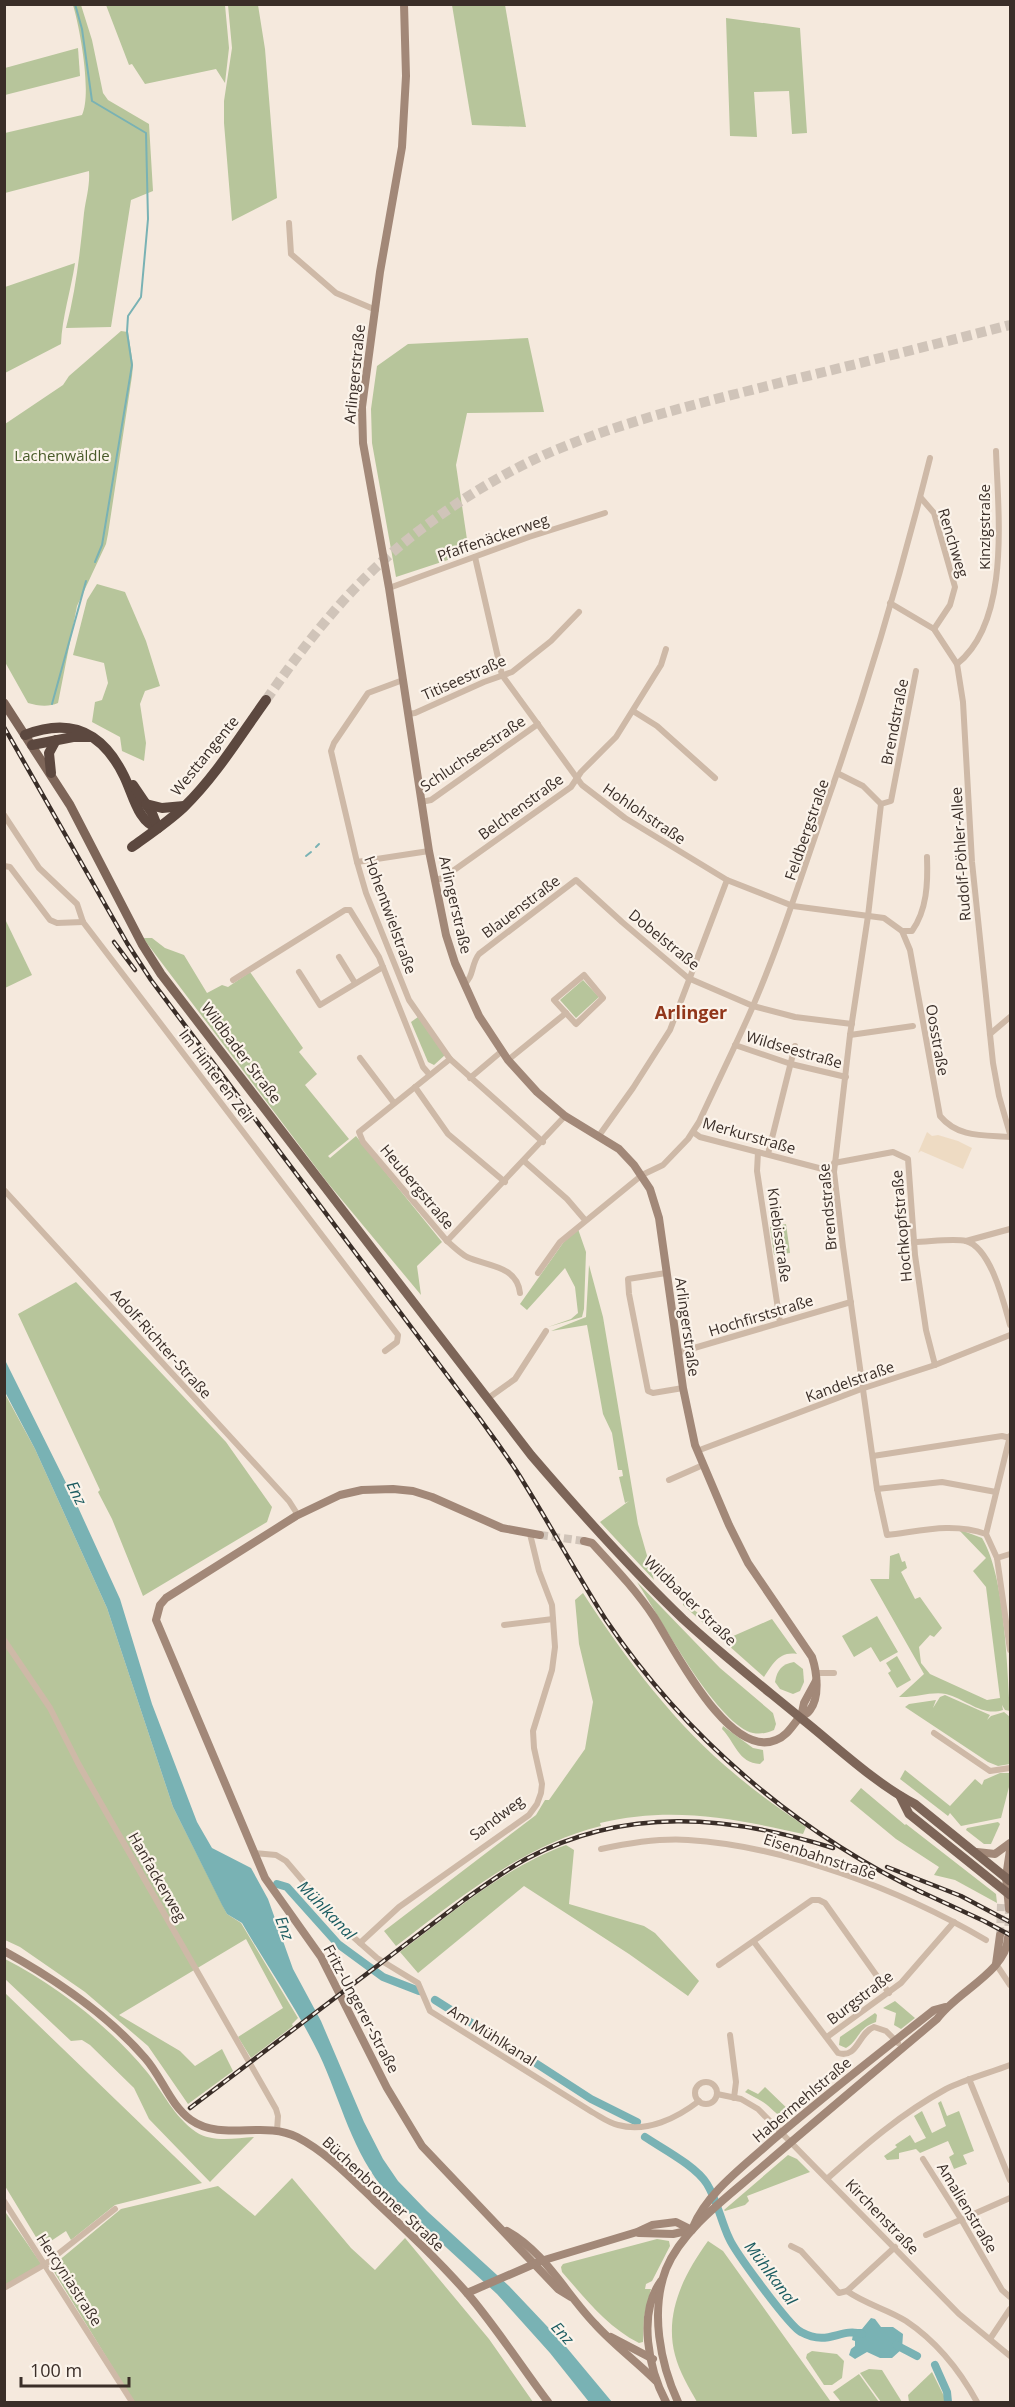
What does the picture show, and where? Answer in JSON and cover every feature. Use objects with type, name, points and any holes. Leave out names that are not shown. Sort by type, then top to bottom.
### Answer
[{"type":"highway","name":"Westtangente","points":[[132,847],[184,806],[214,772],[267,700]]},
{"type":"highway","points":[[25,735],[42,729],[74,728],[85,732],[104,748],[146,804],[158,828]]},
{"type":"highway","points":[[32,745],[73,737],[91,737]]},
{"type":"highway","points":[[51,773],[49,753],[56,740]]},
{"type":"highway","points":[[124,776],[146,823],[158,828]]},
{"type":"highway","points":[[146,804],[162,808],[184,806]]},
{"type":"main road","name":"Arlingerstraße","points":[[404,4],[406,76],[403,136],[362,407],[363,443],[389,588],[429,851],[446,935],[464,984],[479,1016],[508,1060],[537,1092],[565,1116],[619,1149],[642,1175],[655,1203],[682,1388],[697,1451],[748,1563],[778,1610],[808,1650],[816,1677]]},
{"type":"main road","name":"Wildbader Straße","points":[[4,703],[51,773],[95,850],[142,944],[161,974],[487,1399],[552,1479],[656,1591],[714,1646],[900,1796],[915,1804],[1008,1879]]},
{"type":"main road","points":[[296,1516],[340,1495],[362,1490],[393,1489],[432,1497],[502,1528],[540,1535]]},
{"type":"main road","name":"Fritz-Ungerer-Straße","points":[[296,1516],[166,1598],[158,1608],[156,1620],[254,1853],[276,1895],[321,1958],[377,2069],[422,2146],[500,2227],[517,2237],[537,2262],[563,2284],[571,2297],[616,2347],[656,2381]]},
{"type":"main road","points":[[584,1541],[592,1544],[635,1591],[710,1705],[731,1726],[752,1740],[769,1742],[785,1735],[801,1717],[804,1703],[816,1677]]},
{"type":"main road","name":"Wildbader Straße","points":[[900,1796],[909,1814],[1008,1893]]},
{"type":"main road","points":[[977,1852],[995,1854],[1011,1843]]},
{"type":"main road","points":[[1005,1907],[1011,1850]]},
{"type":"main road","name":"Habermehlstraße","points":[[704,2213],[727,2197],[937,2019],[945,2007],[996,1964],[1005,1953],[1004,1936]]},
{"type":"main road","name":"Büchenbronner Straße","points":[[4,1952],[61,1986],[123,2036],[147,2060],[175,2104],[190,2119],[204,2126],[219,2129],[277,2131],[294,2136],[313,2146],[334,2163],[408,2232],[467,2293],[548,2403]]},
{"type":"main road","name":"Habermehlstraße","points":[[666,2403],[656,2381],[651,2357],[649,2337],[651,2306],[657,2287],[670,2262],[720,2189],[782,2132],[934,2010],[945,2007]]},
{"type":"main road","points":[[467,2293],[537,2262],[637,2232],[652,2225],[683,2223],[692,2230]]},
{"type":"main road","name":"Habermehlstraße","points":[[663,2279],[658,2325],[660,2344],[668,2378],[678,2403]]},
{"type":"main road","name":"Fritz-Ungerer-Straße","points":[[605,2334],[651,2357]]},
{"type":"main road","name":"Habermehlstraße","points":[[651,2357],[668,2378]]},
{"type":"street","points":[[289,223],[291,254],[336,293],[376,310]]},
{"type":"street","name":"Kinzigstraße","points":[[957,664],[977,643],[995,586],[999,556],[996,451]]},
{"type":"street","name":"Feldbergstraße","points":[[538,1273],[560,1242],[642,1175],[663,1165],[693,1132],[735,1045],[793,906],[839,774],[921,498],[930,458]]},
{"type":"street","name":"Renchweg","points":[[921,498],[934,513],[955,588],[950,605],[934,628]]},
{"type":"street","name":"Pfaffenäckerweg","points":[[389,588],[529,537],[605,513]]},
{"type":"street","name":"Hohlohstraße","points":[[475,557],[502,675],[587,789],[625,818],[727,880],[793,906],[868,916]]},
{"type":"street","name":"Rudolf-Pöhler-Allee","points":[[890,603],[934,628],[957,664],[963,702],[972,862],[990,1034],[997,1085],[1011,1135]]},
{"type":"street","name":"Titiseestraße","points":[[408,714],[512,672],[551,641],[579,612]]},
{"type":"street","name":"Belchenstraße","points":[[435,879],[443,878],[571,787],[581,772],[616,737],[661,665],[666,649]]},
{"type":"street","name":"Brendstraße","points":[[916,671],[891,801],[880,804],[868,916],[850,1035],[834,1172],[877,1489],[887,1535],[954,1526],[970,1528],[986,1534]]},
{"type":"street","name":"Hohentwielstraße","points":[[403,680],[365,696],[331,751],[366,892],[409,1000],[450,1059],[543,1142]]},
{"type":"street","points":[[633,711],[657,726],[715,778]]},
{"type":"street","name":"Schluchseestraße","points":[[421,802],[431,800],[538,724]]},
{"type":"street","points":[[839,774],[863,786],[880,804]]},
{"type":"street","name":"Im Hinteren Zeil","points":[[4,815],[39,868],[77,904],[83,922],[398,1335],[397,1342],[386,1351]]},
{"type":"street","points":[[357,862],[429,851]]},
{"type":"street","points":[[868,916],[884,918],[902,931],[912,931],[918,923],[925,899],[927,857]]},
{"type":"street","points":[[4,866],[9,867],[50,920],[57,923],[83,922]]},
{"type":"street","name":"Blauenstraße","points":[[464,984],[471,976],[474,960],[479,954],[576,880]]},
{"type":"street","name":"Dobelstraße","points":[[576,880],[688,978],[753,1006],[795,1017],[852,1024]]},
{"type":"street","points":[[598,1137],[670,1030],[727,880]]},
{"type":"street","points":[[233,980],[350,909],[383,967],[423,1067],[429,1074]]},
{"type":"street","name":"Oosstraße","points":[[902,931],[910,950],[940,1116],[948,1126],[961,1132],[1011,1135]]},
{"type":"street","points":[[339,957],[355,983]]},
{"type":"street","points":[[299,972],[320,1005],[383,967]]},
{"type":"street","points":[[584,975],[603,998],[576,1024],[566,1013],[555,1000],[584,975]]},
{"type":"street","points":[[508,1060],[566,1013]]},
{"type":"street","points":[[990,1034],[1011,1017]]},
{"type":"street","points":[[850,1035],[913,1026]]},
{"type":"street","name":"Wildseestraße","points":[[735,1045],[791,1064],[846,1077]]},
{"type":"street","points":[[768,1154],[795,1046]]},
{"type":"street","points":[[470,1078],[502,1051]]},
{"type":"street","points":[[360,1058],[394,1103]]},
{"type":"street","name":"Heubergstraße","points":[[450,1059],[359,1132],[363,1142],[447,1241],[543,1142],[565,1116]]},
{"type":"street","points":[[415,1087],[448,1134],[505,1182]]},
{"type":"street","name":"Merkurstraße","points":[[693,1132],[700,1137],[834,1172]]},
{"type":"street","name":"Kniebisstraße","points":[[758,1152],[757,1171],[780,1322]]},
{"type":"street","name":"Hochkopfstraße","points":[[834,1163],[893,1152],[908,1159],[914,1242],[926,1330],[935,1365]]},
{"type":"street","points":[[524,1161],[567,1199],[585,1220]]},
{"type":"street","name":"Adolf-Richter-Straße","points":[[4,1190],[289,1501],[296,1516]]},
{"type":"street","points":[[914,1242],[966,1241],[1011,1229]]},
{"type":"street","points":[[447,1241],[465,1256],[497,1265],[505,1270],[519,1285],[520,1293]]},
{"type":"street","points":[[966,1241],[978,1250],[989,1265],[1000,1289],[1011,1325]]},
{"type":"street","points":[[666,1273],[628,1279],[646,1387],[650,1393],[682,1388]]},
{"type":"street","name":"Hochfirststraße","points":[[677,1353],[851,1302]]},
{"type":"street","points":[[487,1399],[515,1379],[546,1331]]},
{"type":"street","name":"Kandelstraße","points":[[697,1451],[864,1388],[935,1365],[1011,1335]]},
{"type":"street","points":[[873,1456],[1002,1436],[1010,1438],[986,1534],[997,1558],[1011,1650]]},
{"type":"street","points":[[669,1480],[703,1466]]},
{"type":"street","points":[[877,1489],[942,1482],[996,1492]]},
{"type":"street","name":"Sandweg","points":[[360,1943],[399,1906],[529,1815],[537,1804],[542,1784],[534,1748],[533,1731],[552,1670],[555,1647],[552,1605],[539,1571],[530,1534]]},
{"type":"street","points":[[997,1558],[1011,1554]]},
{"type":"street","points":[[504,1625],[554,1619]]},
{"type":"street","name":"Hanfackerweg","points":[[4,1640],[50,1707],[79,1765],[276,2109],[277,2131]]},
{"type":"street","points":[[816,1677],[834,1673]]},
{"type":"street","points":[[934,1732],[990,1771],[1011,1768]]},
{"type":"street","name":"Eisenbahnstraße","points":[[601,1849],[633,1843],[687,1839],[772,1852],[840,1874],[954,1922],[986,1940]]},
{"type":"street","name":"Am Mühlkanal","points":[[254,1853],[268,1853],[282,1857],[343,1928],[377,1958],[418,1983],[427,2009],[563,2095],[620,2126],[637,2127],[662,2122],[679,2115],[699,2101]]},
{"type":"street","points":[[719,1965],[812,1900],[819,1900],[825,1903],[889,1993]]},
{"type":"street","name":"Burgstraße","points":[[827,2037],[901,1983],[954,1922]]},
{"type":"street","name":"Burgstraße","points":[[754,1942],[817,2027],[827,2037],[833,2049],[843,2054],[853,2051],[865,2032],[874,2027],[886,2031],[902,2048]]},
{"type":"street","points":[[996,1964],[1011,1985]]},
{"type":"street","points":[[729,2035],[736,2082],[734,2098]]},
{"type":"street","points":[[828,2178],[908,2112],[947,2089],[1011,2065]]},
{"type":"street","points":[[969,2079],[1011,2180]]},
{"type":"street","name":"Kirchenstraße","points":[[699,2101],[695,2091],[701,2083],[712,2083],[717,2094],[734,2098],[758,2109],[959,2314],[1011,2356]]},
{"type":"street","points":[[699,2101],[710,2103],[717,2094]]},
{"type":"street","name":"Amalienstraße","points":[[923,2159],[962,2219],[1002,2290],[1011,2297]]},
{"type":"street","points":[[926,2235],[1011,2198]]},
{"type":"street","name":"Hercyniastraße","points":[[4,2200],[132,2403]]},
{"type":"street","points":[[4,2288],[44,2265],[115,2209]]},
{"type":"street","points":[[791,2246],[801,2251],[839,2293],[847,2290],[895,2247]]},
{"type":"street","points":[[847,2290],[857,2298],[906,2321],[944,2355],[968,2386],[977,2403]]},
{"type":"street","points":[[990,2339],[1011,2309]]},
{"type":"green space","points":[[73,5],[81,5],[92,40],[103,93],[108,100],[149,124],[153,191],[131,200],[111,327],[66,328],[77,271],[89,171],[5,193],[5,133],[82,115],[85,105],[85,77],[82,44]]},
{"type":"green space","points":[[106,5],[225,5],[229,48],[225,83],[216,69],[145,84],[132,64],[129,65]]},
{"type":"green space","points":[[228,5],[258,5],[265,49],[277,198],[232,221],[224,123],[224,101],[232,48]]},
{"type":"green space","points":[[452,5],[505,5],[526,127],[472,125]]},
{"type":"green space","points":[[726,18],[800,28],[807,133],[792,134],[789,91],[754,92],[757,137],[730,136]]},
{"type":"green space","points":[[78,48],[80,76],[5,95],[5,68]]},
{"type":"green space","points":[[75,263],[61,344],[5,373],[5,287]]},
{"type":"green space","name":"Lachenwäldle","points":[[121,331],[128,332],[133,365],[106,544],[77,606],[58,703],[47,706],[32,704],[28,703],[5,662],[5,424],[63,385],[69,376]]},
{"type":"green space","points":[[528,338],[544,412],[467,413],[456,465],[469,553],[396,577],[372,443],[371,409],[377,366],[408,344]]},
{"type":"green space","points":[[97,584],[125,592],[146,641],[160,686],[145,691],[140,704],[146,743],[144,761],[122,751],[120,737],[92,722],[95,702],[102,700],[108,683],[104,663],[73,655],[87,600]]},
{"type":"green space","points":[[4,917],[32,975],[5,988],[4,988]]},
{"type":"green space","points":[[143,938],[152,938],[165,948],[184,955],[207,993],[222,985],[228,987],[250,972],[303,1048],[299,1052],[317,1074],[305,1085],[349,1139],[328,1156],[330,1158],[356,1136],[442,1242],[417,1266],[421,1295],[327,1182]]},
{"type":"green space","points":[[583,980],[599,997],[576,1018],[560,1000]]},
{"type":"green space","points":[[418,1017],[445,1055],[434,1065],[428,1062],[411,1022]]},
{"type":"green space","points":[[786,1224],[790,1253],[774,1255],[770,1227]]},
{"type":"green space","points":[[578,1229],[586,1252],[582,1317],[548,1327],[571,1319],[578,1313],[575,1287],[565,1268],[527,1310],[520,1304],[563,1243]]},
{"type":"green space","points":[[589,1265],[603,1317],[638,1524],[654,1580],[600,1522],[629,1501],[625,1503],[619,1477],[623,1476],[622,1470],[618,1470],[612,1433],[603,1414],[587,1325],[551,1331],[586,1317]]},
{"type":"green space","points":[[76,1282],[226,1442],[272,1507],[267,1522],[143,1596],[112,1519],[98,1492],[100,1490],[18,1314]]},
{"type":"green space","points":[[4,1392],[35,1449],[107,1608],[173,1807],[227,1914],[241,1923],[298,2018],[292,2024],[293,2026],[251,2058],[238,2037],[283,2008],[246,1939],[119,2015],[180,2051],[195,2066],[222,2049],[233,2071],[188,2104],[148,2046],[85,1992],[20,1947],[5,1940]]},
{"type":"green space","points":[[958,1529],[982,1538],[990,1554],[996,1575],[1006,1647],[1010,1711],[1005,1710],[1002,1705],[1003,1710],[988,1711],[941,1693],[899,1697],[924,1674],[870,1579],[889,1579],[890,1556],[899,1553],[907,1568],[901,1572],[915,1599],[920,1597],[942,1628],[934,1637],[930,1635],[919,1647],[921,1663],[930,1674],[987,1700],[1000,1698],[986,1587],[973,1571],[986,1558]]},
{"type":"green space","points":[[637,1582],[720,1668],[773,1713],[776,1724],[774,1730],[760,1733],[747,1731],[733,1721],[718,1705],[687,1663]]},
{"type":"green space","points":[[583,1593],[616,1642],[672,1713],[736,1775],[806,1827],[803,1834],[702,1816],[652,1815],[600,1823],[601,1826],[545,1846],[518,1860],[468,1892],[396,1946],[384,1931],[536,1815],[585,1749],[593,1702],[579,1644],[575,1600]]},
{"type":"green space","points":[[683,1602],[731,1637],[772,1619],[797,1654],[780,1657],[764,1677],[683,1605]]},
{"type":"green space","points":[[877,1616],[898,1652],[880,1662],[871,1647],[854,1657],[842,1636]]},
{"type":"green space","points":[[897,1656],[911,1680],[897,1688],[888,1673],[891,1671],[886,1663]]},
{"type":"green space","points":[[794,1662],[803,1669],[804,1682],[800,1691],[793,1694],[780,1689],[775,1682],[781,1668]]},
{"type":"green space","points":[[945,1695],[990,1715],[987,1720],[991,1716],[1004,1712],[1010,1717],[1010,1764],[998,1766],[988,1762],[905,1707],[909,1704],[936,1700],[933,1708],[940,1697]]},
{"type":"green space","points":[[723,1726],[753,1748],[763,1750],[764,1760],[760,1764],[753,1763],[742,1756],[722,1729]]},
{"type":"green space","points":[[905,1770],[950,1806],[975,1779],[982,1785],[984,1780],[1000,1773],[1009,1773],[1009,1787],[1001,1818],[961,1826],[950,1813],[948,1816],[900,1779]]},
{"type":"green space","points":[[861,1788],[905,1825],[996,1894],[997,1903],[955,1880],[934,1875],[939,1867],[896,1839],[850,1801]]},
{"type":"green space","points":[[998,1822],[1000,1824],[991,1844],[984,1844],[966,1830],[967,1828]]},
{"type":"green space","points":[[566,1845],[574,1850],[569,1904],[644,1926],[655,1933],[699,1981],[688,1996],[629,1954],[524,1886],[418,1973],[400,1952],[500,1878],[543,1854]]},
{"type":"green space","points":[[5,1959],[44,1981],[117,2039],[147,2072],[175,2112],[196,2132],[217,2139],[254,2137],[210,2182],[149,2119],[134,2088],[90,2045],[82,2040],[71,2041],[5,1979]]},
{"type":"green space","points":[[5,1993],[202,2183],[115,2205],[71,2240],[66,2231],[42,2247],[5,2186]]},
{"type":"green space","points":[[895,2001],[915,2018],[901,2029],[894,2025],[896,2013],[883,2008]]},
{"type":"green space","points":[[875,2013],[876,2022],[865,2028],[854,2042],[846,2048],[839,2045],[840,2037]]},
{"type":"green space","points":[[765,2087],[793,2114],[789,2117],[781,2116],[745,2092],[748,2089],[758,2094]]},
{"type":"green space","points":[[941,2101],[947,2116],[959,2111],[974,2151],[963,2155],[967,2164],[954,2169],[949,2157],[954,2154],[948,2141],[920,2153],[916,2149],[899,2153],[899,2159],[887,2160],[884,2156],[910,2135],[915,2143],[926,2138],[914,2116],[922,2111],[932,2133],[946,2126],[938,2103]]},
{"type":"green space","points":[[788,2155],[797,2159],[810,2172],[747,2196],[749,2201],[745,2205],[724,2210]]},
{"type":"green space","points":[[292,2178],[351,2248],[375,2270],[405,2238],[489,2339],[533,2402],[134,2402],[51,2267],[121,2209],[218,2186],[255,2216]]},
{"type":"green space","points":[[4,2210],[42,2265],[4,2286]]},
{"type":"green space","points":[[657,2239],[669,2241],[670,2246],[652,2281],[646,2284],[645,2289],[651,2289],[644,2317],[643,2342],[639,2343],[617,2329],[597,2311],[562,2272],[561,2267],[563,2264]]},
{"type":"green space","points":[[708,2241],[723,2251],[831,2402],[697,2402],[684,2379],[675,2355],[672,2324],[674,2309],[684,2280]]},
{"type":"green space","points":[[812,2351],[837,2354],[844,2361],[842,2378],[832,2385],[824,2385],[806,2358],[807,2354]]},
{"type":"green space","points":[[869,2369],[882,2370],[902,2402],[881,2402],[860,2373]]},
{"type":"green space","points":[[932,2372],[945,2402],[909,2402],[908,2395]]},
{"type":"green space","points":[[859,2374],[879,2402],[841,2402],[833,2392]]},
{"type":"shaded area","points":[[927,1132],[932,1136],[938,1135],[958,1141],[972,1148],[963,1169],[921,1151],[918,1153]]},
{"type":"water","points":[[4,1358],[77,1505],[120,1599],[152,1704],[197,1822],[212,1848],[251,1868],[268,1899],[293,1969],[321,2021],[364,2122],[383,2159],[398,2181],[427,2211],[509,2286],[562,2342],[612,2402],[589,2402],[550,2353],[497,2294],[387,2193],[365,2161],[310,2037],[242,1923],[227,1914],[173,1807],[107,1608],[35,1449],[5,1392]]},
{"type":"water","points":[[871,2318],[875,2319],[881,2327],[893,2327],[903,2334],[902,2349],[892,2358],[880,2358],[867,2352],[855,2359],[849,2355],[855,2346],[855,2341],[852,2340],[854,2329],[862,2329]]},
{"type":"waterway","points":[[75,4],[82,29],[92,101],[146,133],[148,219],[141,297],[128,316],[127,332],[132,365],[102,545],[95,562]]},
{"type":"waterway","points":[[52,704],[86,581]]},
{"type":"waterway","points":[[316,847],[319,844]]},
{"type":"waterway","points":[[306,856],[311,852]]},
{"type":"waterway","name":"Mühlkanal","points":[[277,1884],[287,1887],[338,1944],[383,1977],[419,1991]]},
{"type":"waterway","name":"Mühlkanal","points":[[435,2000],[508,2046]]},
{"type":"waterway","name":"Mühlkanal","points":[[537,2064],[591,2099],[637,2122]]},
{"type":"waterway","name":"Mühlkanal","points":[[645,2137],[670,2152],[702,2177],[714,2197],[733,2246],[795,2327],[801,2332],[819,2338],[847,2333],[862,2334]]},
{"type":"waterway","name":"Mühlkanal","points":[[896,2345],[917,2356]]},
{"type":"waterway","name":"Mühlkanal","points":[[935,2365],[947,2392],[948,2402]]},
{"type":"tunnel","points":[[266,700],[338,607],[401,545],[452,507],[528,462],[603,432],[664,413],[1010,325]]},
{"type":"tunnel","points":[[540,1535],[584,1541]]},
{"type":"tunnel","points":[[1000,1935],[1001,1904]]},
{"type":"tunnel","points":[[1008,1938],[1009,1909]]},
{"type":"railway","points":[[4,727],[127,943],[151,980],[503,1451],[606,1620],[637,1663],[671,1703],[746,1778],[831,1841],[876,1869],[923,1893]]},
{"type":"railway","points":[[114,942],[135,970]]},
{"type":"railway","points":[[190,2108],[464,1900],[526,1859],[564,1842],[601,1830],[678,1821],[755,1828],[833,1848]]},
{"type":"railway","points":[[887,1867],[961,1896],[1010,1922]]},
{"type":"railway","points":[[917,1890],[1010,1935]]},
{"type":"district","name":"Arlinger","points":[[691,1013]]},
{"type":"water label","name":"Enz","points":[[77,1493]]},
{"type":"water label","name":"Enz","points":[[285,1928]]},
{"type":"water label","name":"Enz","points":[[563,2333]]}]
